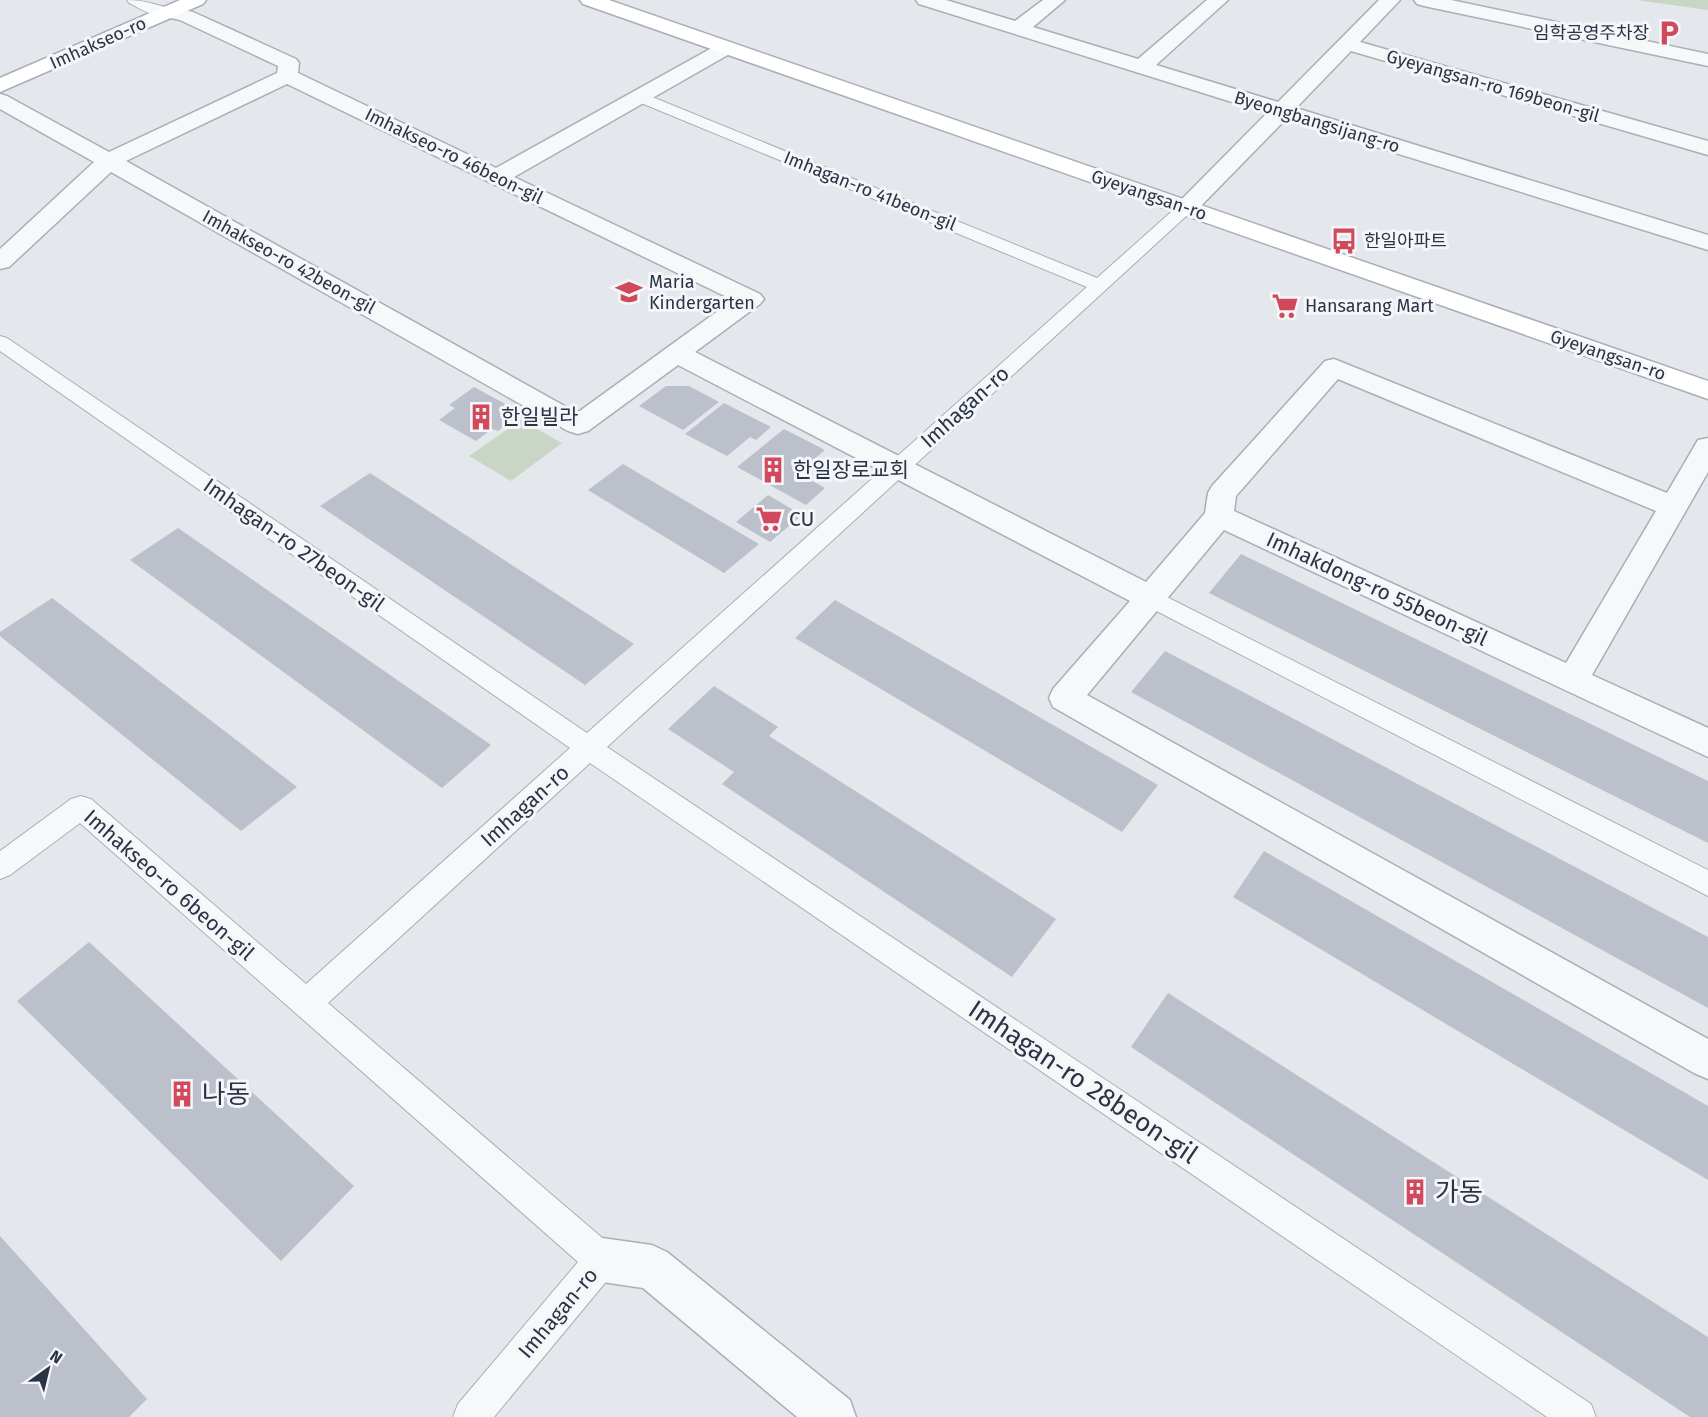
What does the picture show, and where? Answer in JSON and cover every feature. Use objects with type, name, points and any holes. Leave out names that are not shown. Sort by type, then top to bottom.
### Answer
[{"type":"street","name":"Imhakseo-ro","points":[[0,86],[196,0]]},
{"type":"street","name":"Gyeyangsan-ro","points":[[590,0],[1708,390]]},
{"type":"street","name":"Byeongbangsijang-ro","points":[[926,0],[1708,243]]},
{"type":"street","points":[[1018,29],[1055,0]]},
{"type":"street","points":[[1142,67],[1218,0]]},
{"type":"street","name":"Gyeyangsan-ro 169beon-gil","points":[[1186,208],[1390,0]]},
{"type":"street","points":[[1424,0],[1708,60]]},
{"type":"street","points":[[0,262],[109,161],[287,76],[289,63],[186,16],[168,12]]},
{"type":"street","name":"Gyeyangsan-ro 169beon-gil","points":[[1347,44],[1708,148]]},
{"type":"street","points":[[497,177],[726,48]]},
{"type":"street","name":"Imhakseo-ro 46beon-gil","points":[[287,76],[751,299],[676,353]]},
{"type":"street","name":"Imhakseo-ro 42beon-gil","points":[[0,100],[578,425],[676,353]]},
{"type":"street","points":[[676,353],[1151,598]]},
{"type":"street","points":[[1674,507],[1334,367],[1222,493],[1219,516],[1065,698],[1708,1060]]},
{"type":"street","points":[[1573,680],[1708,447]]},
{"type":"street","name":"Imhakdong-ro 55beon-gil","points":[[1219,516],[1708,743]]},
{"type":"street","points":[[602,1260],[652,1268],[833,1417]]},
{"type":"lane","points":[[134,0],[157,11],[168,12]]},
{"type":"lane","name":"Imhagan-ro 41beon-gil","points":[[640,97],[1100,286]]},
{"type":"lane","name":"Imhagan-ro","points":[[471,1417],[602,1260],[306,1003],[1186,208]]},
{"type":"lane","name":"Imhagan-ro 27beon-gil","points":[[0,342],[589,748]]},
{"type":"lane","points":[[1151,598],[1708,884]]},
{"type":"lane","name":"Imhagan-ro 28beon-gil","points":[[589,748],[1578,1417]]},
{"type":"lane","name":"Imhakseo-ro 6beon-gil","points":[[0,867],[81,807],[306,1003]]},
{"type":"green space","points":[[1636,0],[1708,0],[1708,10]]},
{"type":"green space","points":[[521,420],[562,443],[511,481],[469,456]]},
{"type":"building","points":[[666,386],[689,386],[719,402],[683,430],[639,406]]},
{"type":"building","name":"한일빌라","points":[[474,387],[522,413],[498,431],[492,429],[476,441],[439,420],[455,408],[449,405]]},
{"type":"building","points":[[724,403],[771,427],[756,440],[750,437],[727,456],[685,434]]},
{"type":"building","name":"한일장로교회","points":[[784,429],[825,450],[798,473],[825,488],[806,505],[737,467]]},
{"type":"building","points":[[623,464],[759,544],[724,573],[588,490]]},
{"type":"building","points":[[370,473],[634,644],[585,685],[320,506]]},
{"type":"building","name":"CU","points":[[768,495],[802,515],[770,542],[736,522]]},
{"type":"building","points":[[178,528],[491,745],[442,788],[130,560]]},
{"type":"building","points":[[1241,554],[1708,781],[1708,843],[1209,593]]},
{"type":"building","points":[[52,598],[297,787],[241,831],[0,636],[0,632]]},
{"type":"building","points":[[835,600],[1158,785],[1122,832],[795,638]]},
{"type":"building","points":[[1165,651],[1708,937],[1708,1008],[1131,692]]},
{"type":"building","points":[[714,686],[778,727],[769,736],[1056,919],[1012,977],[722,784],[734,772],[668,729]]},
{"type":"building","points":[[1264,851],[1708,1106],[1708,1180],[1233,897]]},
{"type":"building","name":"나동","points":[[89,942],[354,1186],[281,1261],[17,1001]]},
{"type":"building","name":"가동","points":[[1168,993],[1708,1337],[1708,1417],[1690,1417],[1131,1047]]},
{"type":"building","points":[[0,1236],[147,1399],[129,1417],[0,1417]]},
{"type":"place","name":"임학공영주차장","points":[[1669,33]]},
{"type":"place","name":"한일아파트","points":[[1344,241]]},
{"type":"place","name":"Maria Kindergarten","points":[[629,292]]},
{"type":"place","name":"Hansarang Mart","points":[[1285,306]]},
{"type":"place","name":"한일빌라","points":[[481,417]]},
{"type":"place","name":"한일장로교회","points":[[773,470]]},
{"type":"place","name":"CU","points":[[769,519]]},
{"type":"place","name":"나동","points":[[182,1094]]},
{"type":"place","name":"가동","points":[[1415,1192]]}]
